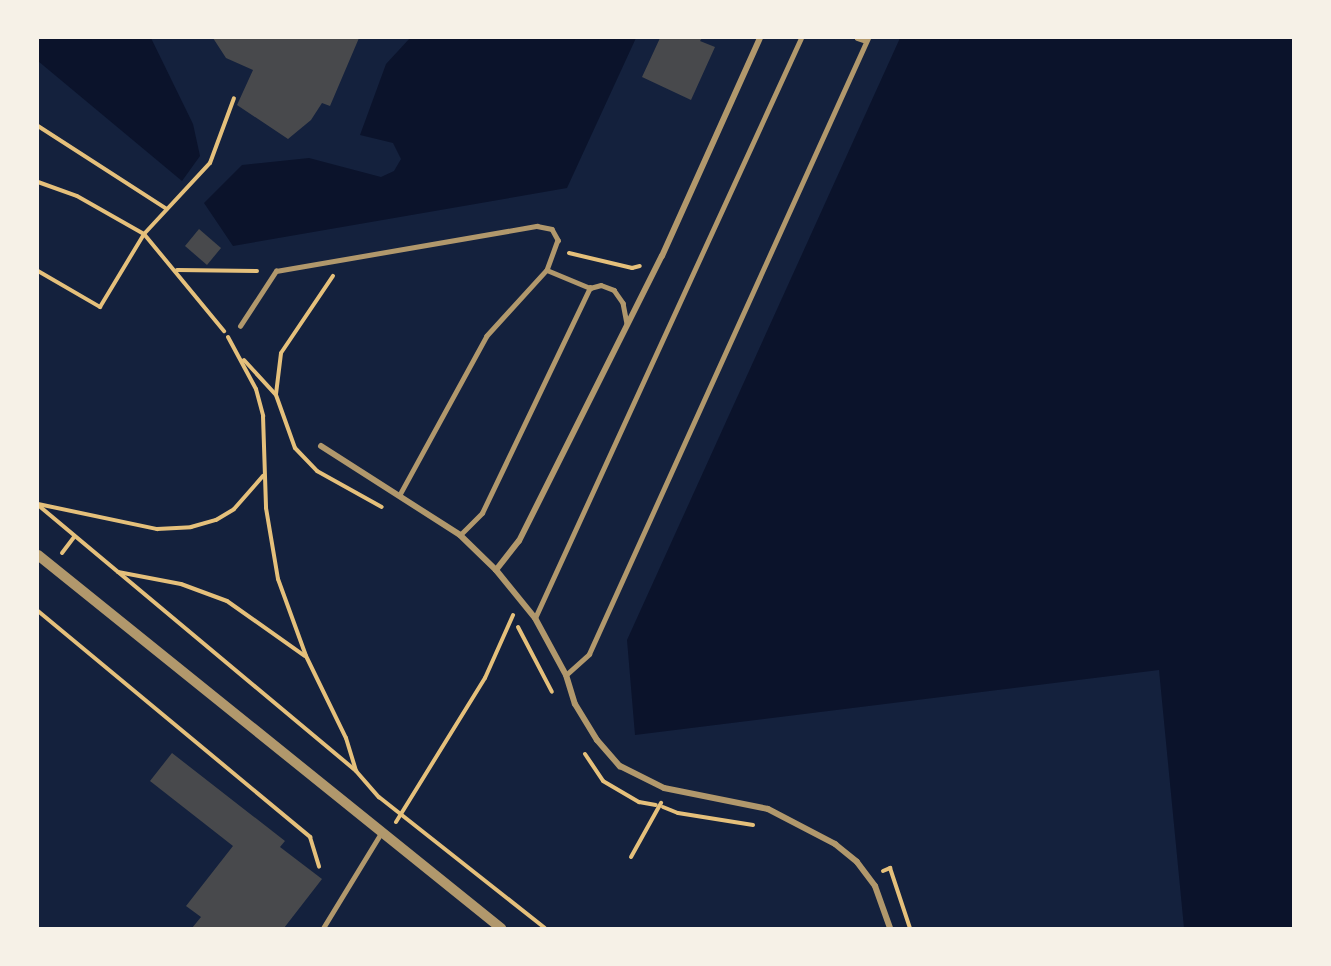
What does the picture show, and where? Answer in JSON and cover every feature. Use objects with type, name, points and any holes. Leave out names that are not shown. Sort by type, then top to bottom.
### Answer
[{"type":"street","points":[[496,570],[519,541],[627,324],[760,38]]},
{"type":"street","points":[[321,446],[460,535],[496,570],[535,618],[566,675],[575,704],[597,740],[620,766],[664,788],[768,809],[835,843],[857,862],[875,885],[890,928]]},
{"type":"street","points":[[38,555],[501,928]]},
{"type":"street","points":[[323,928],[381,833]]},
{"type":"lane","points":[[535,618],[801,38]]},
{"type":"lane","points":[[566,675],[589,654],[867,39],[857,38]]},
{"type":"lane","points":[[240,326],[276,271],[537,226],[552,229],[558,240],[547,270],[487,336],[400,495]]},
{"type":"lane","points":[[547,270],[590,288],[601,285],[614,290],[623,303],[627,324]]},
{"type":"lane","points":[[460,535],[482,513],[590,288]]},
{"type":"path","points":[[38,271],[100,307],[144,234],[210,164],[234,98]]},
{"type":"path","points":[[38,126],[167,210]]},
{"type":"path","points":[[38,182],[77,196],[144,234],[211,310],[244,360],[256,389],[263,416],[264,476],[278,579],[306,656],[346,738],[356,771]]},
{"type":"path","points":[[177,270],[276,271]]},
{"type":"path","points":[[38,504],[157,529],[191,527],[216,520],[234,509],[264,476]]},
{"type":"path","points":[[38,504],[356,771],[401,813],[545,928]]},
{"type":"path","points":[[60,556],[75,536]]},
{"type":"path","points":[[118,572],[181,584],[227,601],[306,656]]},
{"type":"path","points":[[393,826],[485,678],[521,602]]},
{"type":"path","points":[[38,611],[310,837],[319,867]]},
{"type":"path","points":[[631,857],[646,824],[661,805],[664,788]]},
{"type":"water","points":[[38,38],[151,38],[193,124],[200,156],[182,181],[38,61]]},
{"type":"water","points":[[410,38],[636,38],[567,188],[233,246],[204,203],[242,165],[309,158],[381,177],[394,171],[401,159],[393,143],[360,135],[386,64]]},
{"type":"water","points":[[900,38],[1293,38],[1293,928],[1184,928],[1159,670],[635,735],[627,640]]},
{"type":"building","points":[[213,38],[359,38],[330,106],[322,103],[311,120],[288,139],[237,105],[253,70],[226,58]]},
{"type":"building","points":[[660,38],[702,38],[700,41],[715,47],[691,100],[642,77]]},
{"type":"building","points":[[199,229],[221,248],[207,265],[185,246]]},
{"type":"building","points":[[172,753],[285,841],[280,847],[322,879],[284,928],[192,928],[201,917],[186,906],[233,846],[150,781]]}]
